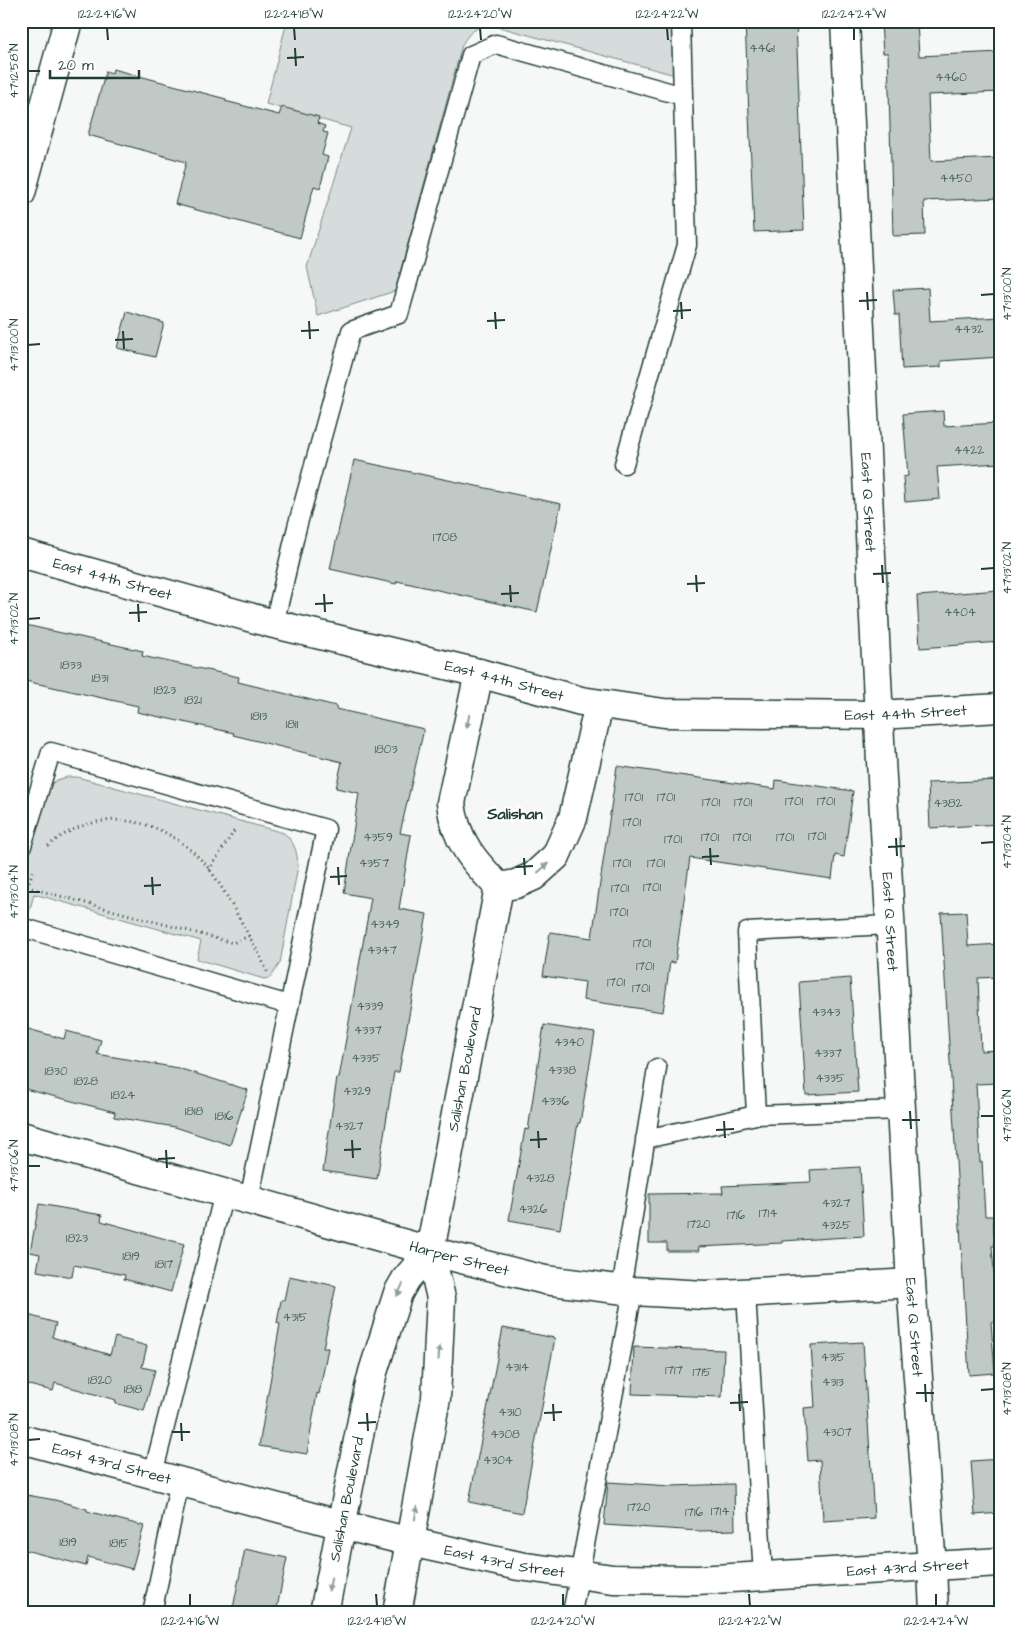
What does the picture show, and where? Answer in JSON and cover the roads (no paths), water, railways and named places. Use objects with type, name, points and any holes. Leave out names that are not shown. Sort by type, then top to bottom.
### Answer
[{"type":"street","points":[[21,193],[28,142],[68,21]]},
{"type":"street","name":"East Q Street","points":[[845,21],[878,716],[911,1283],[934,1613]]},
{"type":"street","name":"East 44th Street","points":[[21,553],[274,624],[479,673],[581,702],[664,713],[878,716],[1000,708]]},
{"type":"street","points":[[479,673],[454,791],[452,803],[453,816],[459,834],[471,855],[479,867],[500,887],[516,884],[534,876],[556,856],[573,818],[599,704]]},
{"type":"street","name":"Salishan Boulevard","points":[[397,1613],[436,1398],[441,1298],[430,1252],[500,887]]},
{"type":"street","name":"Harper Street","points":[[21,1136],[430,1252],[545,1280],[627,1290],[705,1295],[911,1283]]},
{"type":"street","name":"Salishan Boulevard","points":[[324,1613],[373,1372],[398,1293],[406,1279],[430,1252]]},
{"type":"street","name":"East 43rd Street","points":[[21,1439],[411,1542],[519,1566],[613,1579],[678,1580],[1000,1562]]},
{"type":"lane","points":[[624,464],[688,246],[681,21]]},
{"type":"lane","points":[[274,624],[297,527],[352,331],[399,314],[471,55],[496,44],[683,96]]},
{"type":"lane","points":[[21,850],[51,752],[326,829],[289,1005],[237,1197],[153,1474]]},
{"type":"lane","points":[[756,1115],[747,932],[890,925]]},
{"type":"lane","points":[[21,927],[289,1005]]},
{"type":"lane","points":[[572,1613],[627,1290],[645,1139],[657,1068]]},
{"type":"lane","points":[[645,1139],[756,1115],[901,1110]]},
{"type":"lane","points":[[746,1292],[763,1576]]},
{"type":"lane","points":[[152,1613],[180,1481]]},
{"type":"district","name":"Salishan","points":[[515,814]]}]
